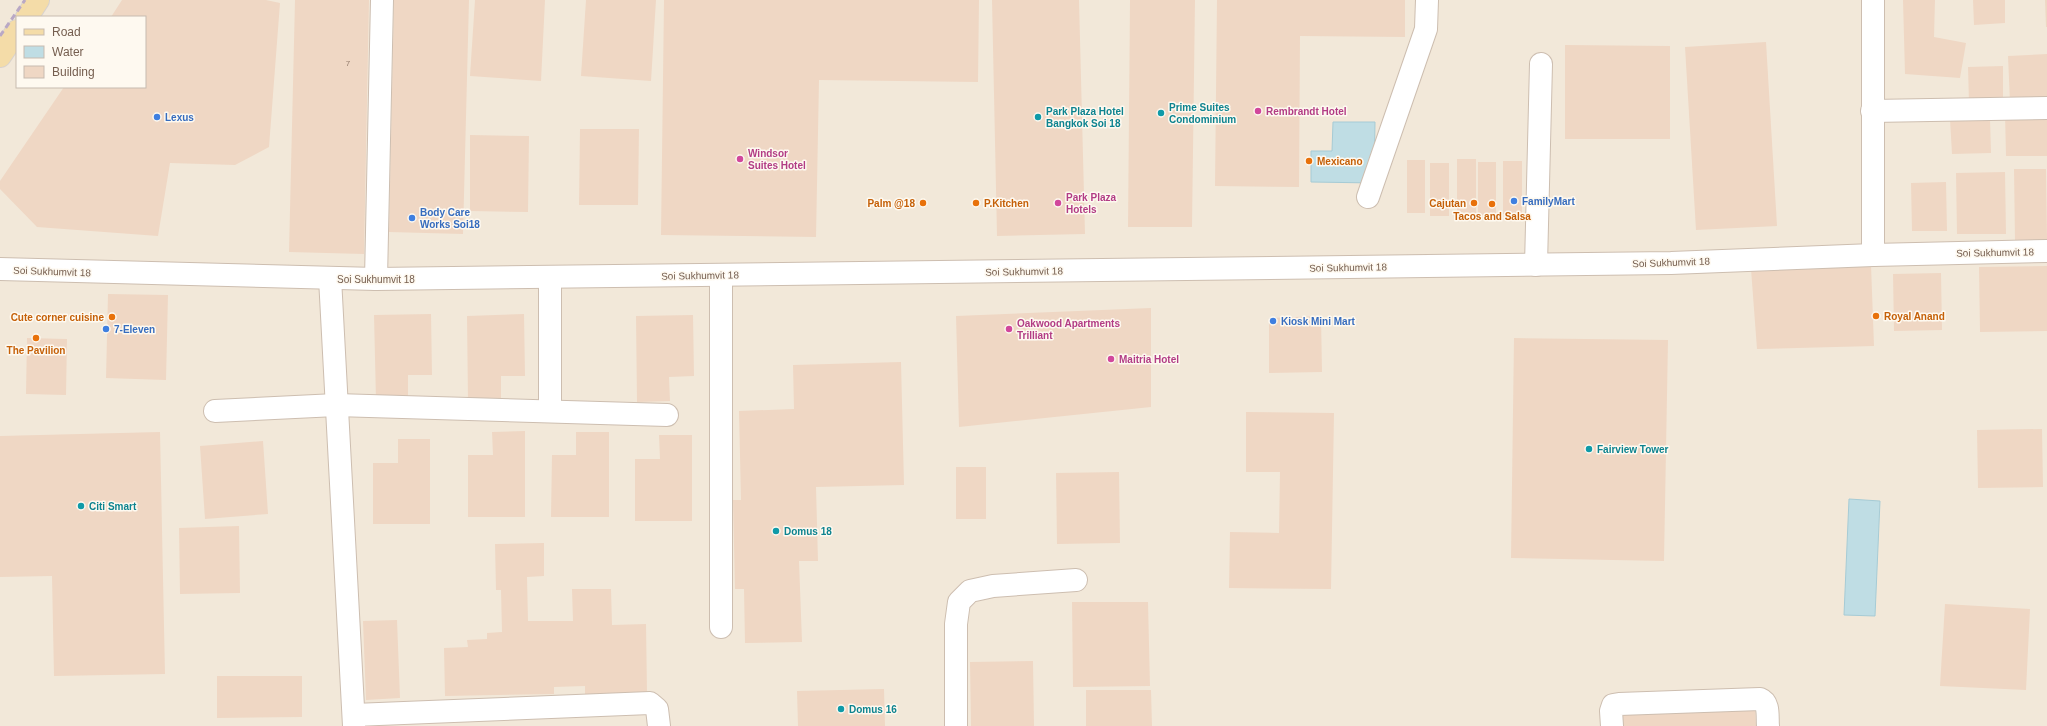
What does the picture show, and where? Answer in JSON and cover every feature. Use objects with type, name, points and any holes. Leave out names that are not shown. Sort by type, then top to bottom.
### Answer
[{"type":"main road","points":[[28,16],[38,0]]},
{"type":"main road","points":[[0,56],[16,32]]},
{"type":"street","points":[[376,279],[382,0]]},
{"type":"street","points":[[1368,198],[1426,29],[1427,0]]},
{"type":"street","points":[[1873,0],[1873,255]]},
{"type":"street","points":[[1536,265],[1541,64]]},
{"type":"street","points":[[1872,111],[2047,108]]},
{"type":"street","name":"Soi Sukhumvit 18","points":[[0,269],[376,279],[1671,263],[1873,255],[2047,251]]},
{"type":"street","points":[[721,627],[722,275]]},
{"type":"street","points":[[550,277],[550,411]]},
{"type":"street","points":[[330,278],[354,721],[650,703],[657,709],[659,726]]},
{"type":"street","points":[[215,411],[336,405],[667,415]]},
{"type":"street","points":[[956,726],[956,624],[959,602],[970,591],[993,586],[1076,580]]},
{"type":"street","points":[[1612,726],[1611,711],[1613,705],[1760,699],[1764,701],[1767,706],[1768,726]]},
{"type":"shaded area","points":[[0,0],[2047,0],[2047,726],[0,726]]},
{"type":"water","points":[[1333,122],[1375,122],[1374,183],[1311,182],[1311,151],[1332,151]]},
{"type":"water","points":[[1849,499],[1880,501],[1875,616],[1844,615]]},
{"type":"building","name":"Lexus","points":[[122,0],[266,0],[280,3],[269,147],[235,165],[170,163],[158,236],[37,227],[0,189],[0,181],[63,88],[146,88],[146,16],[112,16]]},
{"type":"building","points":[[295,0],[369,0],[364,254],[289,252]]},
{"type":"building","points":[[394,0],[469,0],[463,234],[389,232]]},
{"type":"building","points":[[475,0],[545,0],[541,81],[470,76]]},
{"type":"building","points":[[586,0],[656,0],[651,81],[581,76]]},
{"type":"building","name":"Windsor Suites Hotel","points":[[664,0],[979,0],[978,82],[819,80],[816,237],[661,235]]},
{"type":"building","name":"Park Plaza Hotel Bangkok Soi 18","points":[[992,0],[1079,0],[1085,234],[997,236]]},
{"type":"building","name":"Prime Suites Condominium","points":[[1130,0],[1195,0],[1192,227],[1128,227]]},
{"type":"building","name":"Rembrandt Hotel","points":[[1217,0],[1405,0],[1405,37],[1300,36],[1299,187],[1215,186]]},
{"type":"building","points":[[1903,0],[1935,0],[1934,37],[1966,43],[1960,78],[1905,74]]},
{"type":"building","points":[[1973,0],[2005,0],[2005,23],[1974,25]]},
{"type":"building","points":[[2045,0],[2047,0],[2047,27],[2046,27]]},
{"type":"building","points":[[1766,42],[1777,226],[1696,230],[1685,47]]},
{"type":"building","points":[[1565,45],[1670,46],[1670,139],[1565,139]]},
{"type":"building","points":[[2047,54],[2047,100],[2010,102],[2008,56]]},
{"type":"building","points":[[2003,66],[2003,103],[1969,103],[1968,67]]},
{"type":"building","points":[[2005,113],[2047,114],[2047,156],[2006,156]]},
{"type":"building","points":[[1950,119],[1990,119],[1991,153],[1952,154]]},
{"type":"building","points":[[580,129],[639,129],[638,205],[579,205]]},
{"type":"building","points":[[470,135],[529,136],[528,212],[470,211]]},
{"type":"building","points":[[1457,159],[1476,159],[1476,213],[1457,212]]},
{"type":"building","points":[[1407,160],[1425,160],[1425,213],[1407,213]]},
{"type":"building","points":[[1503,161],[1522,161],[1522,214],[1503,214]]},
{"type":"building","points":[[1478,162],[1496,162],[1496,216],[1478,215]]},
{"type":"building","points":[[1430,163],[1449,163],[1449,216],[1430,216]]},
{"type":"building","points":[[2014,169],[2046,169],[2047,240],[2015,241]]},
{"type":"building","points":[[2005,172],[2006,234],[1957,234],[1956,173]]},
{"type":"building","points":[[1946,182],[1947,231],[1912,231],[1911,183]]},
{"type":"building","points":[[1871,265],[1874,346],[1757,349],[1751,269]]},
{"type":"building","points":[[2047,266],[2047,331],[1980,332],[1979,267]]},
{"type":"building","points":[[1941,273],[1942,330],[1894,331],[1893,274]]},
{"type":"building","points":[[108,294],[168,295],[166,380],[106,378]]},
{"type":"building","points":[[1151,308],[1151,407],[959,427],[956,316]]},
{"type":"building","points":[[431,314],[432,375],[408,375],[408,399],[376,400],[374,315]]},
{"type":"building","points":[[524,314],[525,376],[501,376],[501,400],[468,401],[467,316]]},
{"type":"building","points":[[693,315],[694,376],[669,377],[670,401],[637,402],[636,316]]},
{"type":"building","points":[[1321,316],[1322,372],[1269,373],[1269,318]]},
{"type":"building","points":[[27,338],[67,339],[66,395],[26,394]]},
{"type":"building","name":"Fairview Tower","points":[[1514,338],[1668,340],[1664,561],[1511,558]]},
{"type":"building","name":"Domus 18","points":[[901,362],[904,485],[816,487],[818,561],[799,561],[802,642],[745,643],[744,589],[735,589],[733,500],[741,500],[739,411],[794,409],[793,365]]},
{"type":"building","points":[[1246,412],[1334,413],[1331,589],[1229,588],[1230,532],[1279,533],[1280,472],[1246,472]]},
{"type":"building","points":[[2042,429],[2043,487],[1978,488],[1977,430]]},
{"type":"building","points":[[525,431],[525,517],[468,517],[468,455],[493,455],[492,432]]},
{"type":"building","name":"Citi Smart","points":[[160,432],[165,674],[54,676],[52,576],[0,577],[0,436]]},
{"type":"building","points":[[576,432],[609,432],[609,517],[551,517],[552,455],[576,455]]},
{"type":"building","points":[[659,435],[692,435],[692,521],[635,521],[635,459],[660,459]]},
{"type":"building","points":[[398,439],[430,439],[430,524],[373,524],[373,463],[398,463]]},
{"type":"building","points":[[263,441],[268,514],[205,519],[200,446]]},
{"type":"building","points":[[956,467],[986,467],[986,519],[956,519]]},
{"type":"building","points":[[1119,472],[1120,543],[1057,544],[1056,473]]},
{"type":"building","points":[[239,526],[240,593],[180,594],[179,528]]},
{"type":"building","points":[[544,543],[544,576],[527,577],[528,621],[573,621],[572,589],[611,589],[612,625],[646,624],[647,693],[585,694],[585,686],[554,687],[554,694],[445,696],[444,648],[468,647],[467,640],[487,639],[487,633],[502,632],[501,590],[496,590],[495,544]]},
{"type":"building","points":[[1072,602],[1148,602],[1150,686],[1073,687]]},
{"type":"building","points":[[1945,604],[2030,609],[2026,690],[1940,686]]},
{"type":"building","points":[[397,620],[400,698],[366,700],[363,621]]},
{"type":"building","points":[[1033,661],[1034,726],[971,726],[970,662]]},
{"type":"building","points":[[217,676],[302,676],[302,717],[217,718]]},
{"type":"building","name":"Domus 16","points":[[884,689],[885,726],[798,726],[797,691]]},
{"type":"building","points":[[1086,690],[1151,690],[1152,726],[1086,726]]},
{"type":"building","points":[[1755,709],[1756,726],[1623,726],[1623,715]]},
{"type":"railway","points":[[0,36],[25,0]]},
{"type":"place","name":"Rembrandt Hotel","points":[[1258,111]]},
{"type":"place","name":"Prime Suites Condominium","points":[[1161,113]]},
{"type":"place","name":"Lexus","points":[[157,117]]},
{"type":"place","name":"Park Plaza Hotel Bangkok Soi 18","points":[[1038,117]]},
{"type":"place","name":"Windsor Suites Hotel","points":[[740,159]]},
{"type":"place","name":"Mexicano","points":[[1309,161]]},
{"type":"place","name":"FamilyMart","points":[[1514,201]]},
{"type":"place","name":"Palm @18","points":[[923,203]]},
{"type":"place","name":"P.Kitchen","points":[[976,203]]},
{"type":"place","name":"Park Plaza Hotels","points":[[1058,203]]},
{"type":"place","name":"Cajutan","points":[[1474,203]]},
{"type":"place","name":"Tacos and Salsa","points":[[1492,204]]},
{"type":"place","name":"Body Care Works Soi18","points":[[412,218]]},
{"type":"place","name":"Royal Anand","points":[[1876,316]]},
{"type":"place","name":"Cute corner cuisine","points":[[112,317]]},
{"type":"place","name":"Kiosk Mini Mart","points":[[1273,321]]},
{"type":"place","name":"7-Eleven","points":[[106,329]]},
{"type":"place","name":"Oakwood Apartments Trilliant","points":[[1009,329]]},
{"type":"place","name":"The Pavilion","points":[[36,338]]},
{"type":"place","name":"Maitria Hotel","points":[[1111,359]]},
{"type":"place","name":"Fairview Tower","points":[[1589,449]]},
{"type":"place","name":"Citi Smart","points":[[81,506]]},
{"type":"place","name":"Domus 18","points":[[776,531]]},
{"type":"place","name":"Domus 16","points":[[841,709]]}]
